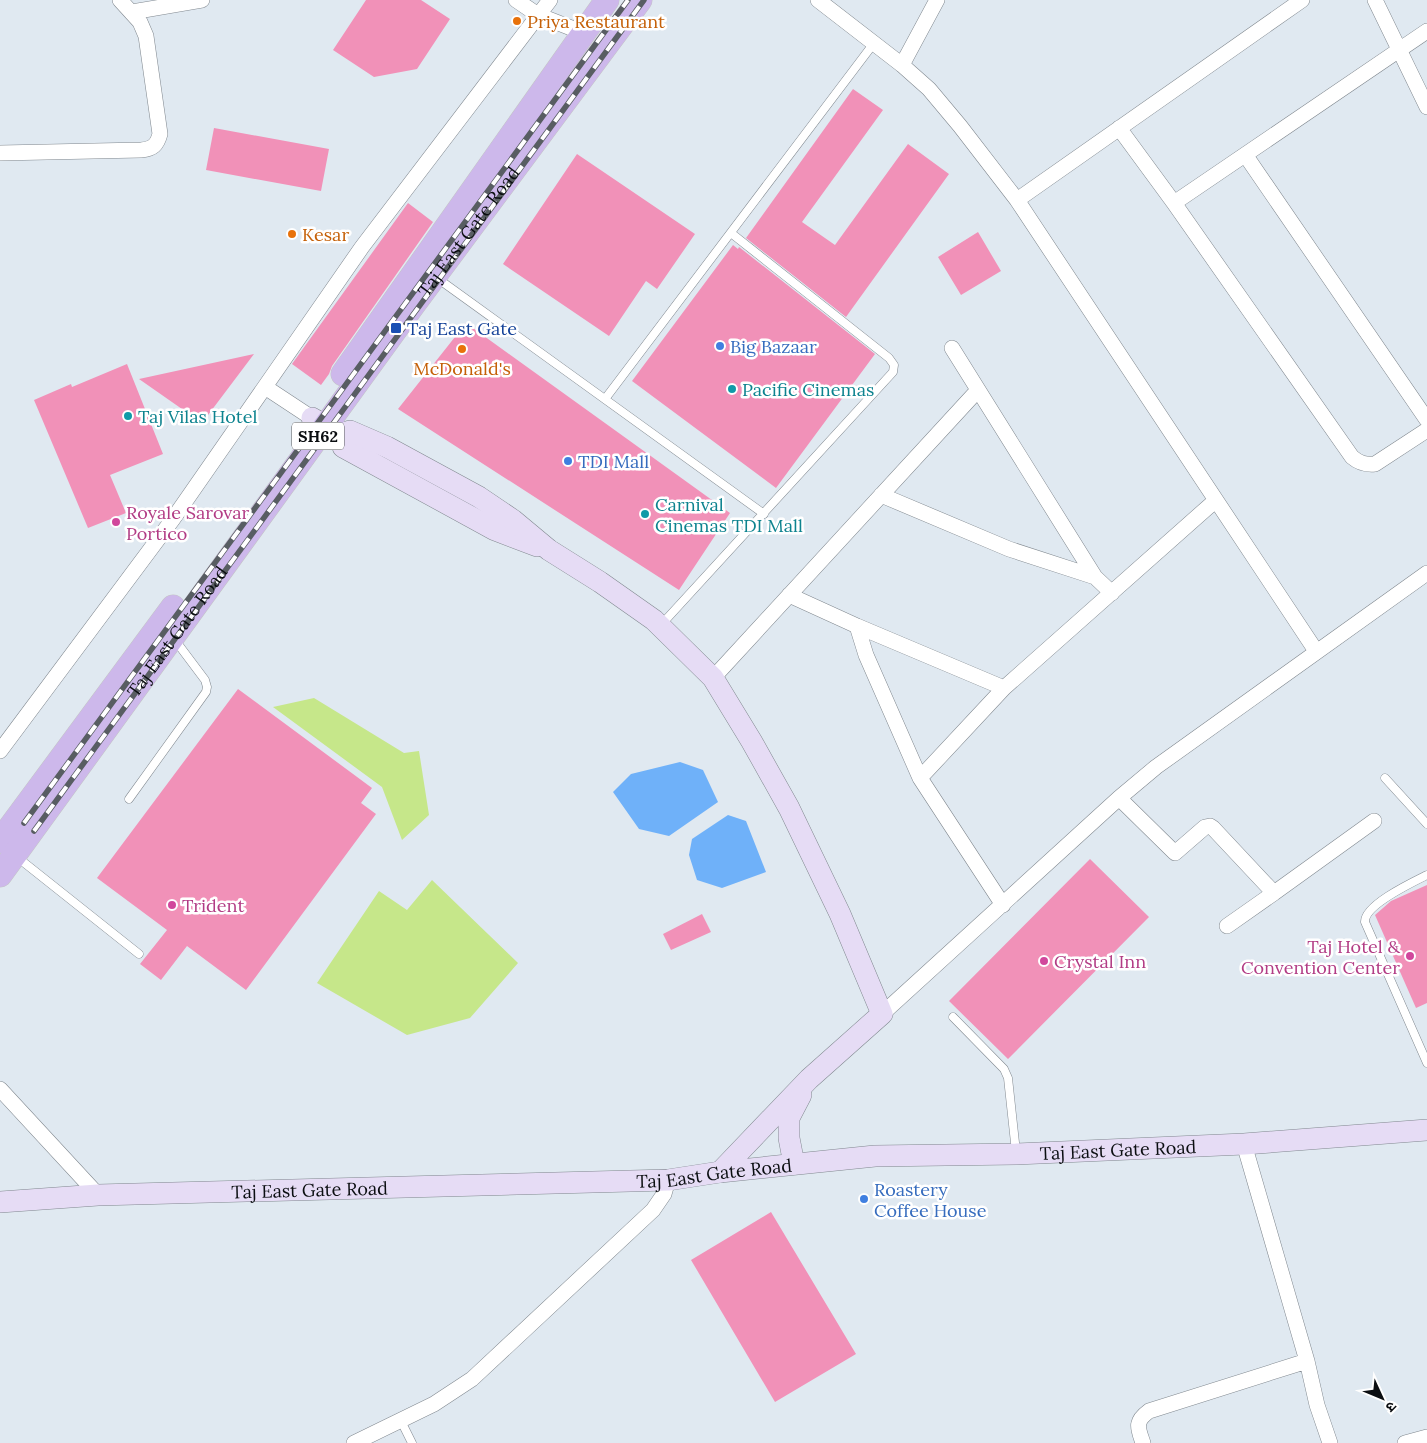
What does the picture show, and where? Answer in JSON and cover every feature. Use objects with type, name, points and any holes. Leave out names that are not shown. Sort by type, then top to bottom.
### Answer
[{"type":"main road","name":"SH62","points":[[8,848],[326,426],[607,0]]},
{"type":"main road","name":"Taj East Gate Road","points":[[0,875],[8,848],[86,754],[434,276],[640,0]]},
{"type":"main road","points":[[326,426],[350,431],[387,447],[449,480],[513,520],[549,550],[600,582],[660,626],[713,678],[789,808],[840,914],[882,1014],[809,1079],[720,1172]]},
{"type":"main road","points":[[794,1164],[789,1138],[789,1118],[809,1079]]},
{"type":"main road","name":"Taj East Gate Road","points":[[0,1202],[98,1195],[668,1180],[720,1172],[875,1156],[1016,1154],[1244,1144],[1427,1130]]},
{"type":"street","points":[[0,153],[150,150],[158,143],[160,134],[146,36],[140,22],[120,0]]},
{"type":"street","points":[[132,12],[202,0]]},
{"type":"street","points":[[516,0],[538,15],[584,33]]},
{"type":"street","points":[[0,751],[173,519],[362,248],[550,0]]},
{"type":"street","points":[[818,0],[902,65],[929,89],[1017,200],[1316,651]]},
{"type":"street","points":[[902,65],[938,0]]},
{"type":"street","points":[[1017,200],[1302,0]]},
{"type":"street","points":[[1375,0],[1427,107]]},
{"type":"street","points":[[1174,203],[1246,156],[1427,30]]},
{"type":"street","points":[[1119,128],[1357,462],[1366,465],[1375,464],[1427,430]]},
{"type":"street","points":[[1246,156],[1427,420]]},
{"type":"street","points":[[952,348],[1095,577],[1112,593]]},
{"type":"street","points":[[265,387],[326,426]]},
{"type":"street","points":[[713,678],[978,390]]},
{"type":"street","points":[[881,495],[1009,549],[1095,577]]},
{"type":"street","points":[[920,778],[1004,688],[1216,500]]},
{"type":"street","points":[[882,1014],[1119,798],[1156,767],[1427,573]]},
{"type":"street","points":[[789,595],[1004,688]]},
{"type":"street","points":[[857,626],[866,655],[920,778],[1003,905]]},
{"type":"street","points":[[1119,798],[1175,853],[1205,827],[1210,826],[1274,894]]},
{"type":"street","points":[[1227,926],[1374,821]]},
{"type":"street","points":[[0,1089],[98,1195]]},
{"type":"street","points":[[1244,1144],[1307,1361],[1317,1405],[1330,1443]]},
{"type":"street","points":[[354,1443],[434,1404],[472,1379],[653,1210],[664,1194],[668,1180]]},
{"type":"street","points":[[1143,1443],[1138,1430],[1138,1422],[1148,1411],[1307,1361]]},
{"type":"street","points":[[1405,1443],[1427,1437]]},
{"type":"lane","points":[[605,399],[874,43]]},
{"type":"lane","points":[[660,626],[894,372],[894,365],[889,358],[731,234]]},
{"type":"lane","points":[[434,276],[764,514]]},
{"type":"lane","points":[[129,799],[208,687],[172,637]]},
{"type":"lane","points":[[1385,778],[1427,824]]},
{"type":"lane","points":[[8,848],[139,954]]},
{"type":"lane","points":[[1427,875],[1389,896],[1370,910],[1365,918],[1365,922],[1427,1063]]},
{"type":"lane","points":[[953,1017],[1004,1068],[1008,1078],[1016,1154]]},
{"type":"lane","points":[[400,1421],[412,1443]]},
{"type":"green space","points":[[314,698],[404,753],[419,751],[429,815],[402,840],[382,787],[273,707]]},
{"type":"green space","points":[[432,880],[518,963],[470,1018],[407,1035],[317,983],[379,891],[407,910]]},
{"type":"water","points":[[680,762],[703,770],[718,802],[669,836],[639,829],[613,792],[631,774]]},
{"type":"water","points":[[728,815],[746,821],[766,872],[722,888],[697,880],[689,855],[692,839]]},
{"type":"building","points":[[366,0],[421,0],[450,19],[417,69],[374,77],[333,50]]},
{"type":"building","points":[[853,89],[883,110],[802,222],[835,245],[908,144],[949,174],[846,317],[746,238]]},
{"type":"building","points":[[214,128],[329,149],[321,191],[206,170]]},
{"type":"building","points":[[577,154],[695,234],[657,289],[646,281],[609,336],[503,264]]},
{"type":"building","points":[[408,203],[433,222],[332,366],[321,385],[292,364]]},
{"type":"building","points":[[978,232],[1001,271],[961,295],[938,257]]},
{"type":"building","points":[[733,245],[738,249],[739,247],[875,354],[776,488],[632,381]]},
{"type":"building","name":"TDI Mall","points":[[466,323],[730,513],[679,590],[398,409]]},
{"type":"building","points":[[254,354],[202,423],[139,379]]},
{"type":"building","points":[[127,364],[163,454],[110,475],[126,513],[88,528],[34,400],[71,384],[72,387]]},
{"type":"building","name":"Trident","points":[[238,689],[372,788],[361,803],[376,814],[246,990],[187,946],[161,980],[140,964],[167,930],[97,878]]},
{"type":"building","points":[[1090,859],[1149,917],[1008,1059],[949,1001]]},
{"type":"building","name":"Taj Hotel & Convention Center","points":[[1427,885],[1427,1003],[1416,1008],[1375,915],[1391,901]]},
{"type":"building","points":[[702,914],[711,932],[671,950],[663,934]]},
{"type":"building","points":[[771,1212],[856,1354],[775,1402],[691,1260]]},
{"type":"railway","points":[[24,823],[628,0]]},
{"type":"railway","points":[[34,831],[644,0]]},
{"type":"place","name":"Priya Restaurant","points":[[517,21]]},
{"type":"place","name":"Kesar","points":[[292,234]]},
{"type":"place","name":"Taj East Gate","points":[[396,328]]},
{"type":"place","name":"Big Bazaar","points":[[720,346]]},
{"type":"place","name":"McDonald's","points":[[462,349]]},
{"type":"place","name":"Pacific Cinemas","points":[[732,389]]},
{"type":"place","name":"Taj Vilas Hotel","points":[[128,416]]},
{"type":"place","name":"TDI Mall","points":[[568,461]]},
{"type":"place","name":"Carnival Cinemas TDI Mall","points":[[645,514]]},
{"type":"place","name":"Royale Sarovar Portico","points":[[116,522]]},
{"type":"place","name":"Trident","points":[[172,905]]},
{"type":"place","name":"Taj Hotel & Convention Center","points":[[1410,956]]},
{"type":"place","name":"Crystal Inn","points":[[1044,961]]},
{"type":"place","name":"Roastery Coffee House","points":[[864,1199]]}]
